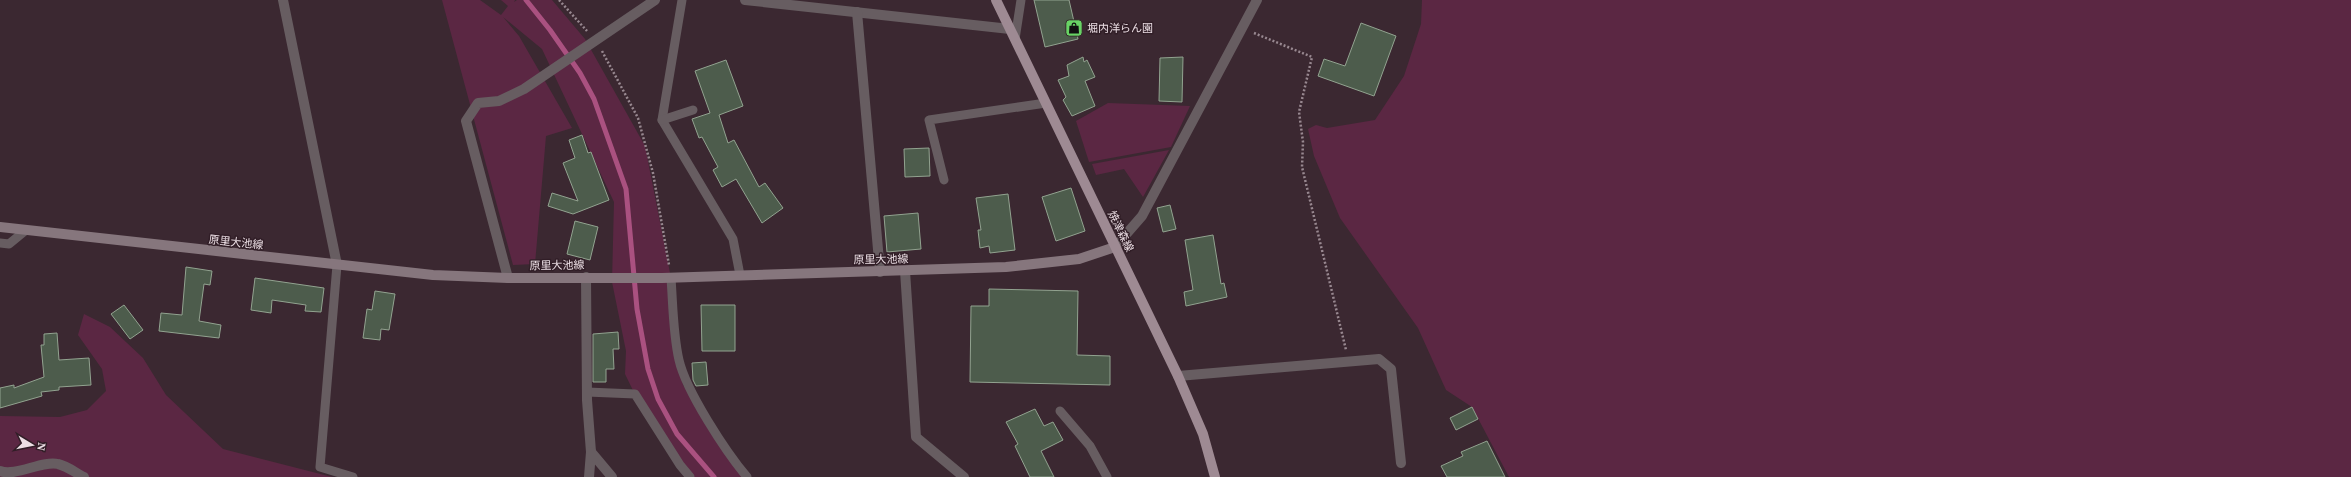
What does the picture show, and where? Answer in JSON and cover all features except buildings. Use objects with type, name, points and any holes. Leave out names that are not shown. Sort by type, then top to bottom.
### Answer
[{"type":"main road","name":"焼津森線","points":[[996,0],[1178,376],[1203,434],[1215,477]]},
{"type":"main road","name":"原里大池線","points":[[0,227],[433,275],[508,278],[666,278],[1006,267],[1079,259],[1115,246]]},
{"type":"street","points":[[283,0],[337,265]]},
{"type":"street","points":[[508,278],[466,122],[478,103],[499,101],[524,89],[655,0]]},
{"type":"street","points":[[745,0],[1010,29]]},
{"type":"street","points":[[1115,246],[1142,216],[1257,0]]},
{"type":"street","points":[[857,12],[880,272]]},
{"type":"street","points":[[905,271],[916,437],[964,477]]},
{"type":"street","points":[[586,277],[587,392],[592,452],[589,477]]},
{"type":"street","points":[[1178,376],[1348,360],[1379,360],[1391,369],[1401,463]]},
{"type":"street","points":[[592,452],[612,477]]},
{"type":"street","points":[[0,471],[4,473],[20,471],[58,463],[84,477]]},
{"type":"lane","points":[[682,0],[662,120],[733,239],[740,275]]},
{"type":"lane","points":[[1015,39],[1020,0]]},
{"type":"lane","points":[[944,180],[929,120],[1046,103]]},
{"type":"lane","points":[[662,120],[693,110]]},
{"type":"lane","points":[[0,243],[9,244],[26,230]]},
{"type":"lane","points":[[337,265],[320,467],[353,477]]},
{"type":"lane","points":[[666,278],[679,361],[694,395],[732,459],[746,477]]},
{"type":"lane","points":[[587,392],[635,394],[680,465],[690,477]]},
{"type":"lane","points":[[1060,411],[1090,446],[1107,477]]},
{"type":"path","points":[[559,0],[596,40],[638,118],[653,173],[666,278]]},
{"type":"path","points":[[1243,28],[1312,57],[1299,112],[1303,142],[1302,167],[1348,360]]},
{"type":"shaded area","points":[[442,0],[480,0],[501,15],[508,6],[501,0],[515,0],[514,2],[517,0],[552,0],[585,39],[645,146],[670,273],[683,385],[749,477],[690,477],[646,417],[625,374],[626,351],[612,282],[614,202],[542,49],[503,17],[519,36],[572,128],[546,136],[535,264],[513,265]]},
{"type":"shaded area","points":[[1422,0],[2351,0],[2351,477],[1509,477],[1472,407],[1446,390],[1418,328],[1340,218],[1314,156],[1308,129],[1316,125],[1327,128],[1375,120],[1404,76],[1421,24]]},
{"type":"shaded area","points":[[1108,103],[1190,106],[1171,147],[1089,162],[1076,121]]},
{"type":"shaded area","points":[[1169,150],[1143,197],[1124,169],[1096,175],[1092,164]]},
{"type":"shaded area","points":[[84,314],[110,327],[143,358],[166,395],[223,449],[332,477],[0,477],[0,416],[60,417],[87,410],[106,391],[102,369],[78,335]]},
{"type":"waterway","points":[[526,0],[550,30],[580,73],[594,99],[626,189],[637,309],[648,369],[658,399],[677,434],[714,477]]},
{"type":"place","name":"堀内洋らん園","points":[[1074,28]]}]
